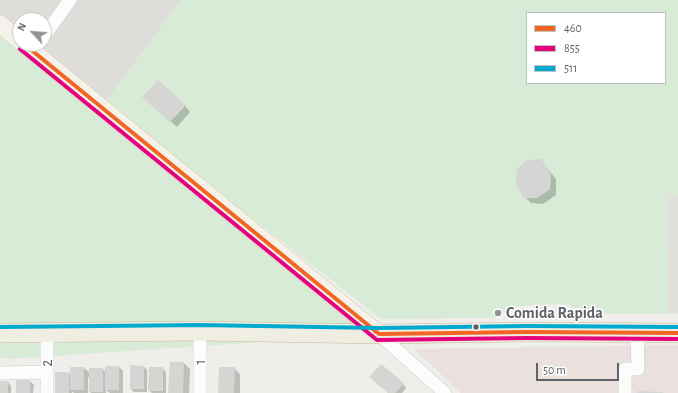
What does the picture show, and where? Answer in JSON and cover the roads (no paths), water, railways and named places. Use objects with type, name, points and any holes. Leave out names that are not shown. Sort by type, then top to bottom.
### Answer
[{"type":"highway","points":[[0,333],[200,331],[379,334],[527,332],[678,333]]},
{"type":"main road","points":[[0,24],[12,34]]},
{"type":"main road","points":[[39,52],[379,334]]},
{"type":"street","points":[[52,25],[70,0]]},
{"type":"street","name":"1","points":[[200,331],[200,393]]},
{"type":"street","name":"2","points":[[47,332],[47,393]]},
{"type":"street","points":[[625,393],[625,369],[638,369],[638,333]]},
{"type":"street","points":[[379,334],[445,393]]},
{"type":"street","points":[[0,373],[47,372]]},
{"type":"place","name":"Comida Rapida","points":[[498,313]]}]
